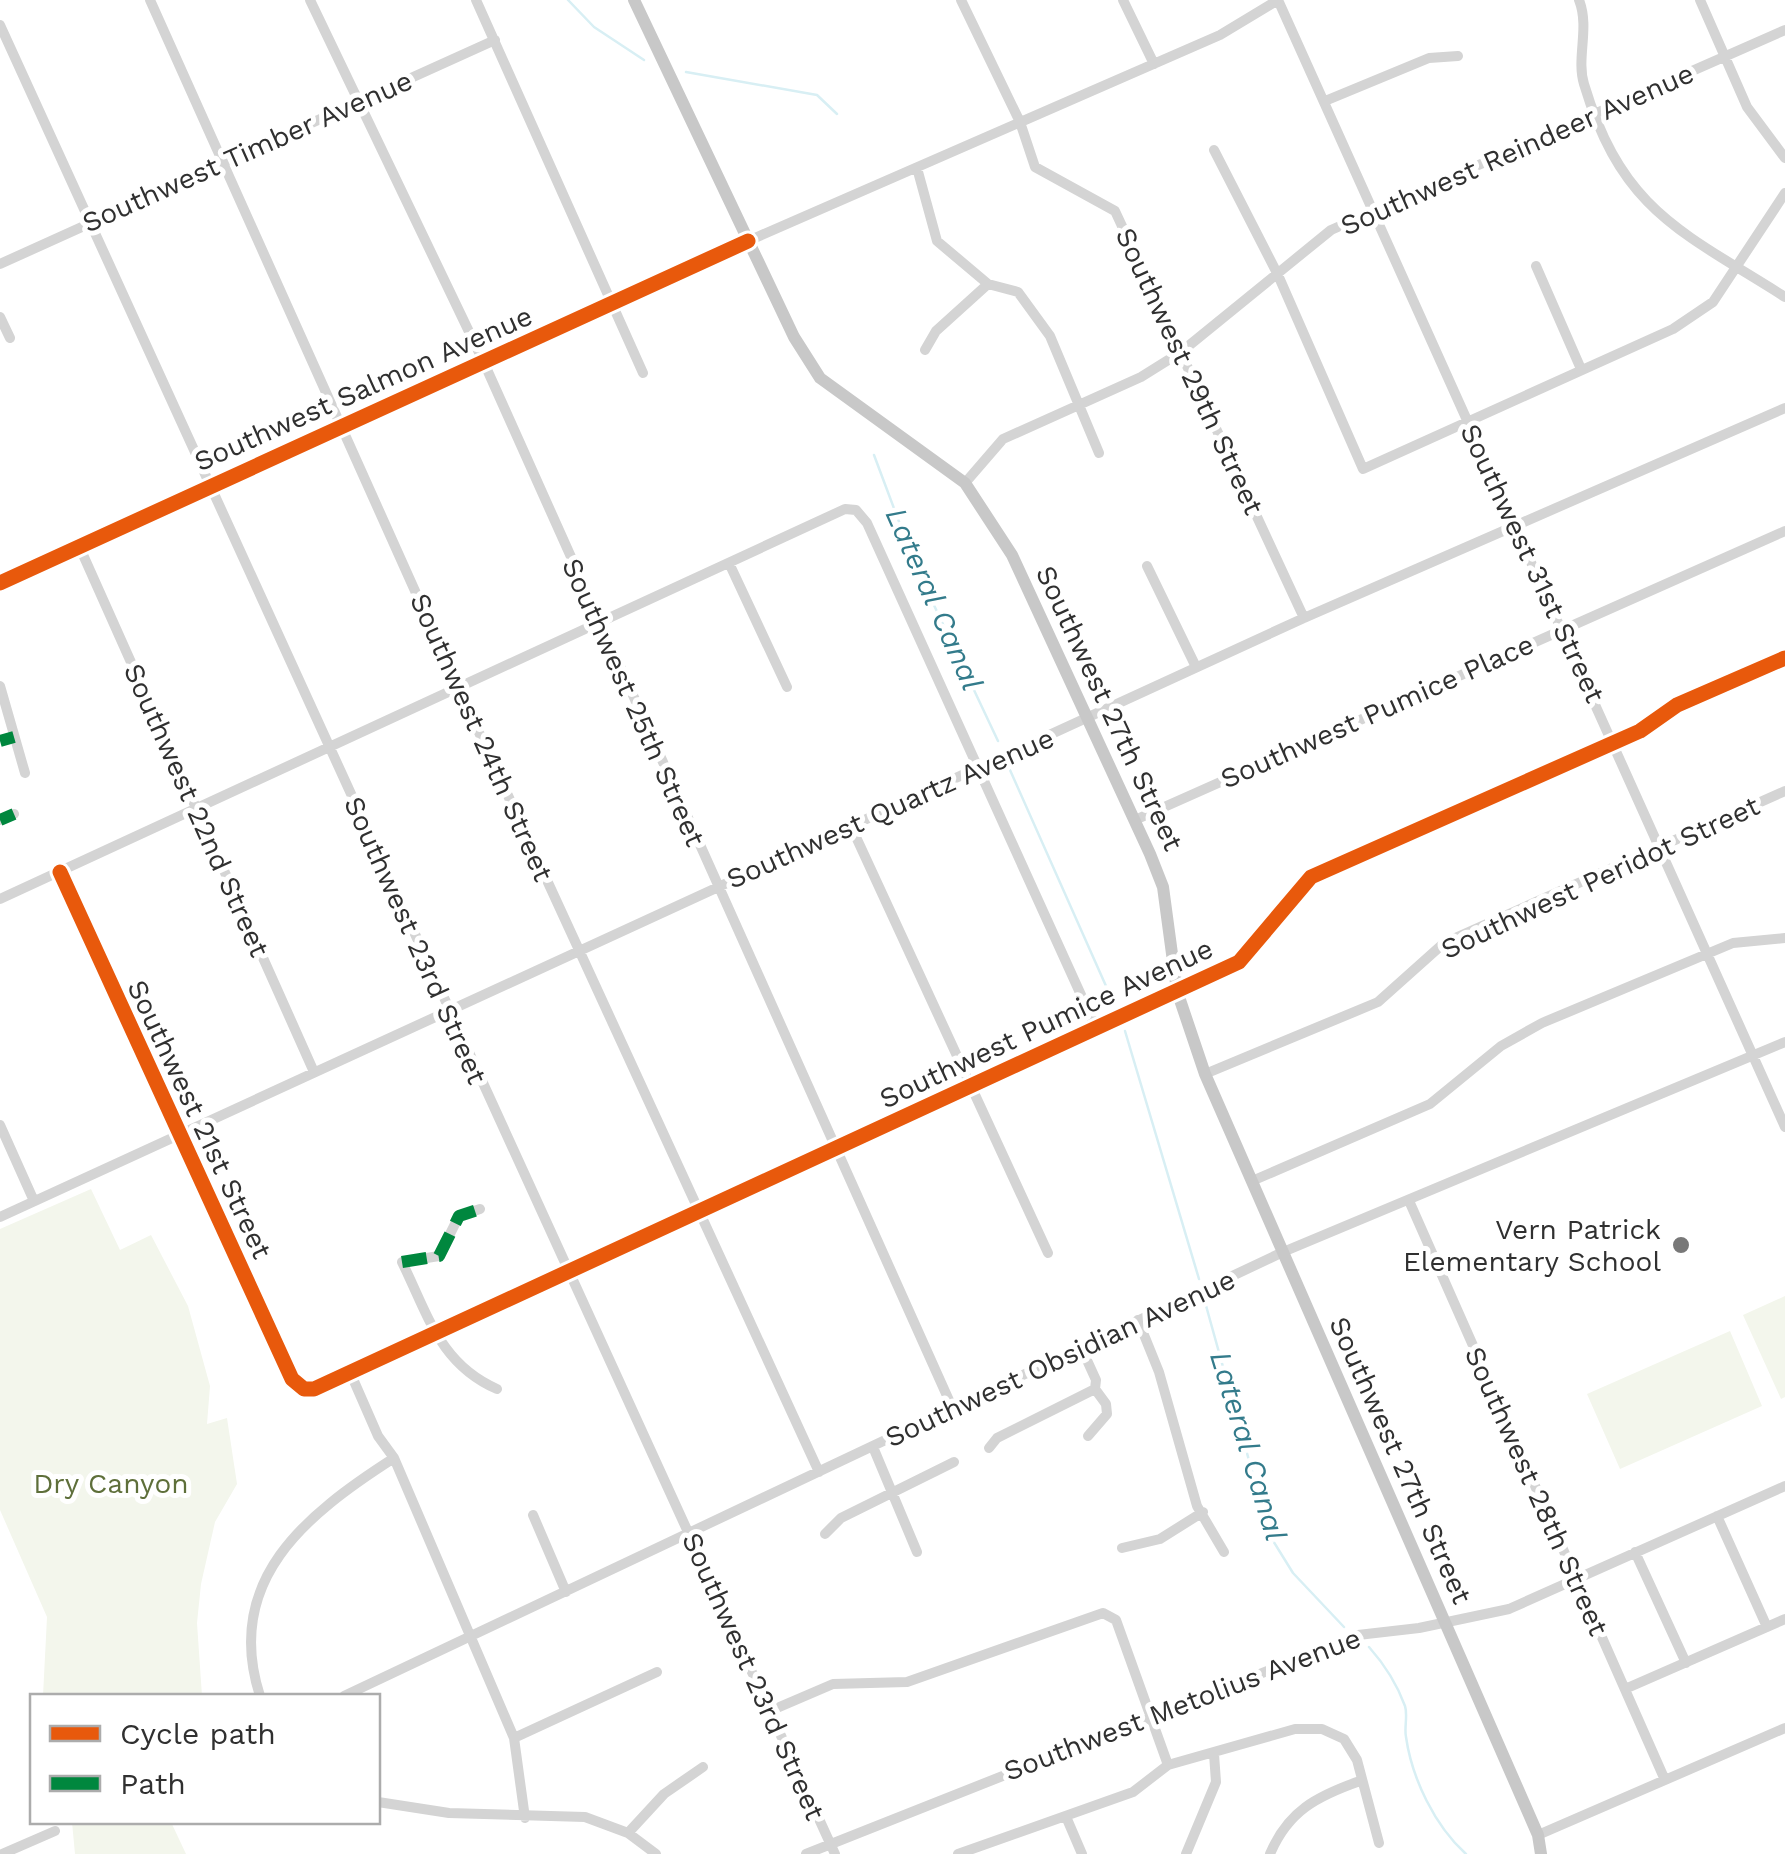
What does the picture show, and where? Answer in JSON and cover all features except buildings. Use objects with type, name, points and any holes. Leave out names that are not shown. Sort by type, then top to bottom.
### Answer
[{"type":"main road","name":"Southwest 27th Street","points":[[634,0],[794,337],[820,378],[965,483],[1012,555],[1162,886],[1176,991],[1206,1074],[1538,1834],[1541,1854]]},
{"type":"main road","name":"Southwest Salmon Avenue","points":[[0,584],[209,484],[484,365],[748,241]]},
{"type":"street","name":"Southwest 24th Street","points":[[150,0],[459,689],[820,1472]]},
{"type":"street","name":"Southwest 25th Street","points":[[310,0],[484,365],[952,1407]]},
{"type":"street","points":[[476,0],[644,372]]},
{"type":"street","name":"Southwest 29th Street","points":[[961,0],[1020,122],[1035,167],[1115,210],[1304,618]]},
{"type":"street","points":[[1123,0],[1154,64]]},
{"type":"street","name":"Southwest Salmon Avenue","points":[[748,241],[1220,35],[1278,0]]},
{"type":"street","name":"Southwest 31st Street","points":[[1278,0],[1513,529],[1616,742],[1659,848],[1785,1126]]},
{"type":"street","points":[[1579,0],[1585,34],[1582,80],[1634,193],[1653,212],[1785,296]]},
{"type":"street","points":[[1700,0],[1747,108],[1785,158]]},
{"type":"street","name":"Southwest 23rd Street","points":[[0,25],[832,1849]]},
{"type":"street","name":"Southwest Reindeer Avenue","points":[[965,483],[1003,440],[1142,377],[1181,352],[1331,230],[1785,30]]},
{"type":"street","name":"Southwest Timber Avenue","points":[[0,264],[495,40]]},
{"type":"street","points":[[1325,101],[1429,58],[1458,56]]},
{"type":"street","points":[[1214,150],[1278,276],[1362,469],[1672,329],[1712,302],[1785,193]]},
{"type":"street","points":[[918,168],[936,241],[988,284],[1018,292],[1050,336],[1099,453]]},
{"type":"street","points":[[1536,266],[1581,368]]},
{"type":"street","points":[[925,350],[936,331],[988,284]]},
{"type":"street","points":[[0,318],[10,338]]},
{"type":"street","name":"Southwest Quartz Avenue","points":[[0,1217],[1304,618],[1785,408]]},
{"type":"street","points":[[0,899],[845,509],[856,510],[867,523],[1096,1028]]},
{"type":"street","name":"Southwest Pumice Place","points":[[1135,820],[1785,530]]},
{"type":"street","name":"Southwest 22nd Street","points":[[80,548],[314,1072]]},
{"type":"street","points":[[730,563],[787,687]]},
{"type":"street","points":[[1147,566],[1196,668]]},
{"type":"street","name":"Southwest Pumice Avenue","points":[[297,1385],[314,1388],[350,1372],[1239,962],[1311,877],[1616,742],[1677,705],[1785,658]]},
{"type":"street","points":[[0,686],[25,772]]},
{"type":"street","points":[[0,741],[14,737]]},
{"type":"street","name":"Southwest Peridot Street","points":[[1206,1074],[1378,1002],[1444,943],[1785,791]]},
{"type":"street","points":[[0,820],[14,814]]},
{"type":"street","points":[[850,824],[968,1087],[1048,1253]]},
{"type":"street","name":"Southwest 21st Street","points":[[60,872],[178,1136],[297,1385]]},
{"type":"street","points":[[1252,1181],[1430,1104],[1501,1046],[1542,1023],[1706,953],[1733,944],[1785,938]]},
{"type":"street","name":"Southwest Obsidian Avenue","points":[[349,1694],[471,1640],[1283,1252],[1785,1042]]},
{"type":"street","points":[[0,1125],[34,1201]]},
{"type":"street","name":"Southwest 28th Street","points":[[1410,1202],[1666,1780]]},
{"type":"street","points":[[480,1209],[460,1216],[439,1256],[402,1262],[452,1359],[469,1376],[497,1389]]},
{"type":"street","points":[[1138,1320],[1202,1512],[1224,1552]]},
{"type":"street","points":[[1081,1347],[1107,1414],[1088,1436]]},
{"type":"street","points":[[350,1372],[378,1436],[394,1458],[514,1738],[525,1818]]},
{"type":"street","points":[[988,1448],[997,1438],[1095,1389]]},
{"type":"street","points":[[873,1447],[895,1490],[917,1552]]},
{"type":"street","points":[[259,1694],[253,1674],[251,1608],[270,1570],[293,1539],[339,1493],[394,1458]]},
{"type":"street","points":[[826,1534],[841,1518],[954,1462]]},
{"type":"street","name":"Southwest Metolius Avenue","points":[[806,1854],[832,1849],[1358,1634],[1509,1609],[1785,1486]]},
{"type":"street","points":[[1122,1548],[1160,1539],[1202,1512]]},
{"type":"street","points":[[533,1514],[566,1592]]},
{"type":"street","points":[[1716,1516],[1767,1626]]},
{"type":"street","points":[[1635,1552],[1686,1662]]},
{"type":"street","points":[[770,1711],[832,1684],[907,1682],[1103,1612],[1116,1620],[1168,1766]]},
{"type":"street","points":[[1625,1690],[1785,1618]]},
{"type":"street","points":[[514,1738],[657,1672]]},
{"type":"street","points":[[958,1854],[984,1849],[1133,1792],[1168,1766],[1295,1728],[1322,1729],[1344,1739],[1357,1760],[1379,1843]]},
{"type":"street","points":[[1538,1834],[1785,1728]]},
{"type":"street","points":[[1186,1854],[1216,1782],[1214,1754]]},
{"type":"street","points":[[628,1833],[664,1794],[703,1767]]},
{"type":"street","points":[[1270,1854],[1279,1832],[1296,1812],[1318,1796],[1360,1781]]},
{"type":"street","points":[[380,1802],[525,1818],[585,1817],[628,1833],[656,1854]]},
{"type":"street","points":[[1066,1819],[1082,1854]]},
{"type":"street","points":[[2,1854],[55,1831]]},
{"type":"green space","name":"Dry Canyon","points":[[91,1189],[120,1250],[151,1235],[188,1306],[210,1386],[207,1424],[227,1418],[237,1484],[215,1522],[201,1584],[197,1623],[202,1694],[43,1694],[47,1617],[0,1510],[0,1229]]},
{"type":"green space","points":[[1785,1296],[1785,1397],[1781,1399],[1743,1315]]},
{"type":"green space","points":[[1730,1331],[1762,1406],[1620,1469],[1587,1394]]},
{"type":"green space","points":[[72,1824],[172,1824],[186,1854],[75,1854]]},
{"type":"waterway","points":[[568,0],[594,27],[644,60]]},
{"type":"waterway","points":[[686,72],[817,95],[837,114]]},
{"type":"waterway","name":"Lateral Canal","points":[[874,455],[916,567],[998,741]]},
{"type":"waterway","name":"Lateral Canal","points":[[1010,770],[1114,1004]]},
{"type":"waterway","name":"Lateral Canal","points":[[1125,1031],[1199,1279]]},
{"type":"waterway","name":"Lateral Canal","points":[[1205,1302],[1270,1536],[1293,1573],[1344,1627]]},
{"type":"waterway","name":"Lateral Canal","points":[[1369,1647],[1390,1675],[1405,1706],[1409,1753],[1427,1801],[1444,1830],[1466,1854]]},
{"type":"marked path","points":[[0,741],[14,737]]},
{"type":"marked path","points":[[0,820],[14,814]]},
{"type":"marked path","points":[[402,1262],[439,1256],[459,1216],[480,1209]]},
{"type":"cycle path","points":[[0,583],[748,241]]},
{"type":"cycle path","points":[[60,872],[292,1379],[304,1389],[314,1389],[1239,962],[1311,877],[1640,731],[1677,705],[1785,658]]},
{"type":"place","name":"Vern Patrick Elementary School","points":[[1681,1245]]}]
